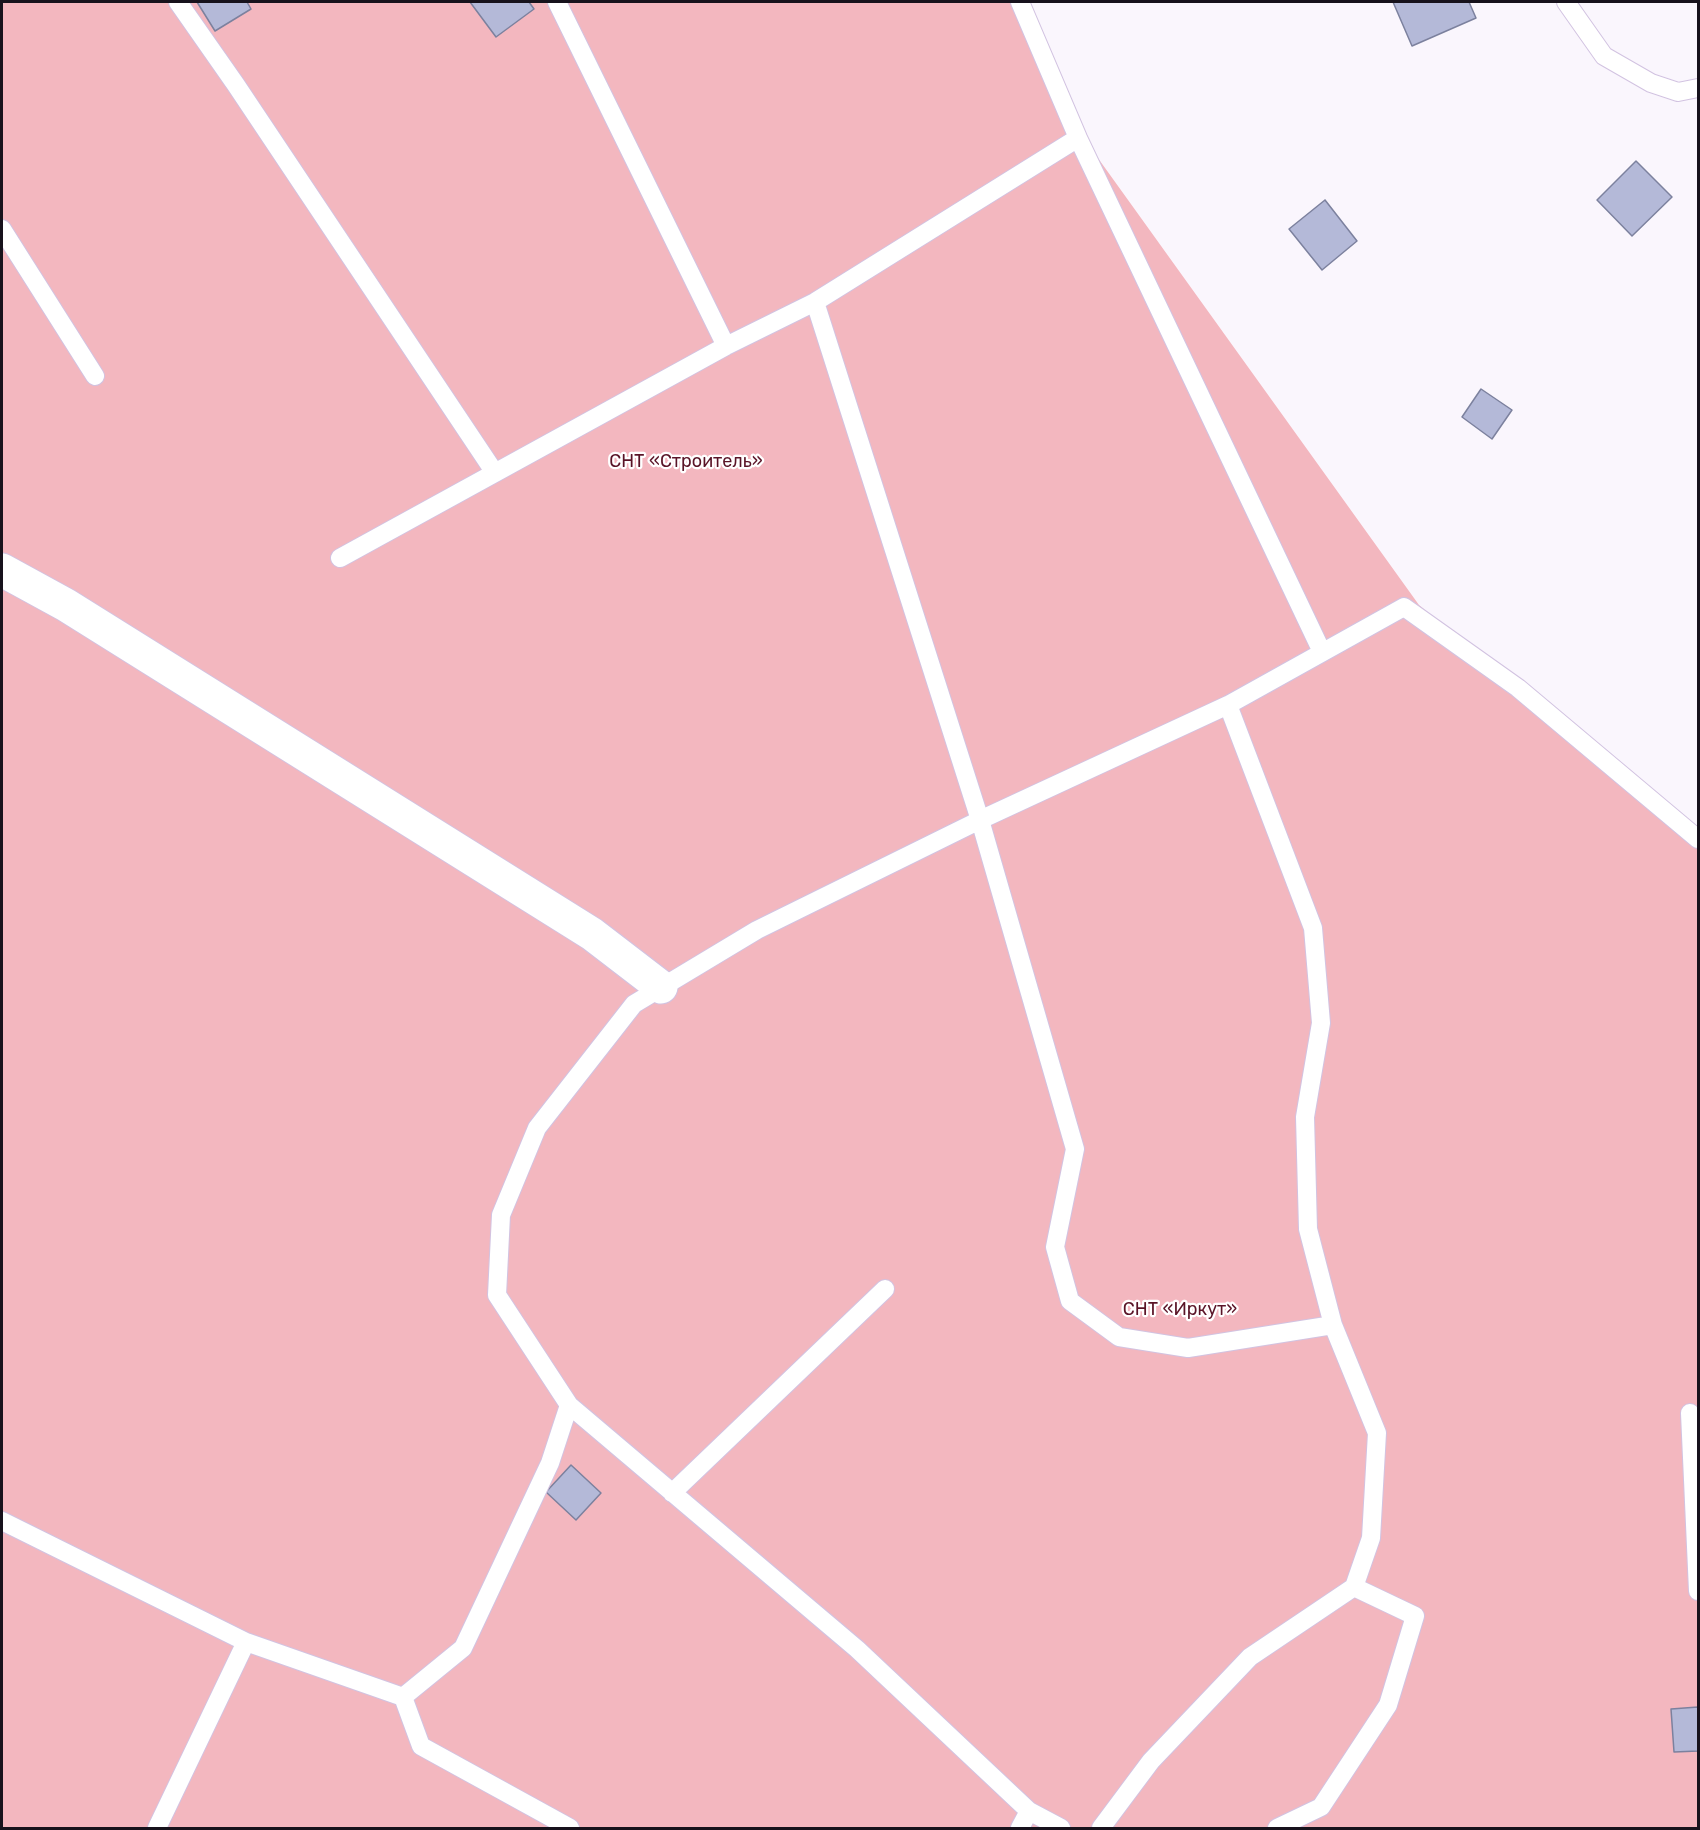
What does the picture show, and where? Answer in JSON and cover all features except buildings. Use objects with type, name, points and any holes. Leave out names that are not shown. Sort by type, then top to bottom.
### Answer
[{"type":"street","points":[[2,570],[66,605],[592,934],[661,987]]},
{"type":"lane","points":[[178,2],[495,473]]},
{"type":"lane","points":[[557,2],[726,346]]},
{"type":"lane","points":[[1020,2],[1078,138],[1322,652]]},
{"type":"lane","points":[[1566,2],[1604,56],[1651,83],[1678,92],[1698,88]]},
{"type":"lane","points":[[340,558],[726,346],[815,302],[1078,138]]},
{"type":"lane","points":[[2,229],[95,376]]},
{"type":"lane","points":[[815,302],[980,820],[1075,1149],[1055,1246],[1070,1301],[1119,1337],[1188,1348],[1333,1325]]},
{"type":"lane","points":[[1061,1828],[1029,1811],[857,1649],[569,1405],[497,1295],[501,1215],[537,1128],[634,1004],[661,987],[757,930],[980,820],[1228,705],[1404,607],[1518,688],[1698,839]]},
{"type":"lane","points":[[1101,1828],[1151,1761],[1250,1657],[1354,1587],[1371,1538],[1377,1433],[1333,1325],[1308,1229],[1305,1117],[1322,1023],[1312,928],[1228,705]]},
{"type":"lane","points":[[672,1493],[885,1289]]},
{"type":"lane","points":[[403,1697],[463,1648],[550,1463],[569,1405]]},
{"type":"lane","points":[[1690,1413],[1698,1591]]},
{"type":"lane","points":[[2,1521],[246,1642],[403,1697]]},
{"type":"lane","points":[[1277,1828],[1321,1807],[1388,1705],[1415,1616],[1354,1587]]},
{"type":"lane","points":[[157,1828],[246,1642]]},
{"type":"lane","points":[[403,1697],[421,1746],[570,1828]]},
{"type":"lane","points":[[1020,1828],[1029,1811]]},
{"type":"green space","name":"СНТ «Иркут»","points":[[2,2],[1030,2],[1095,154],[1419,605],[1698,839],[1698,1828],[2,1828]]},
{"type":"park label","name":"СНТ «Строитель»","points":[[686,462]]}]
